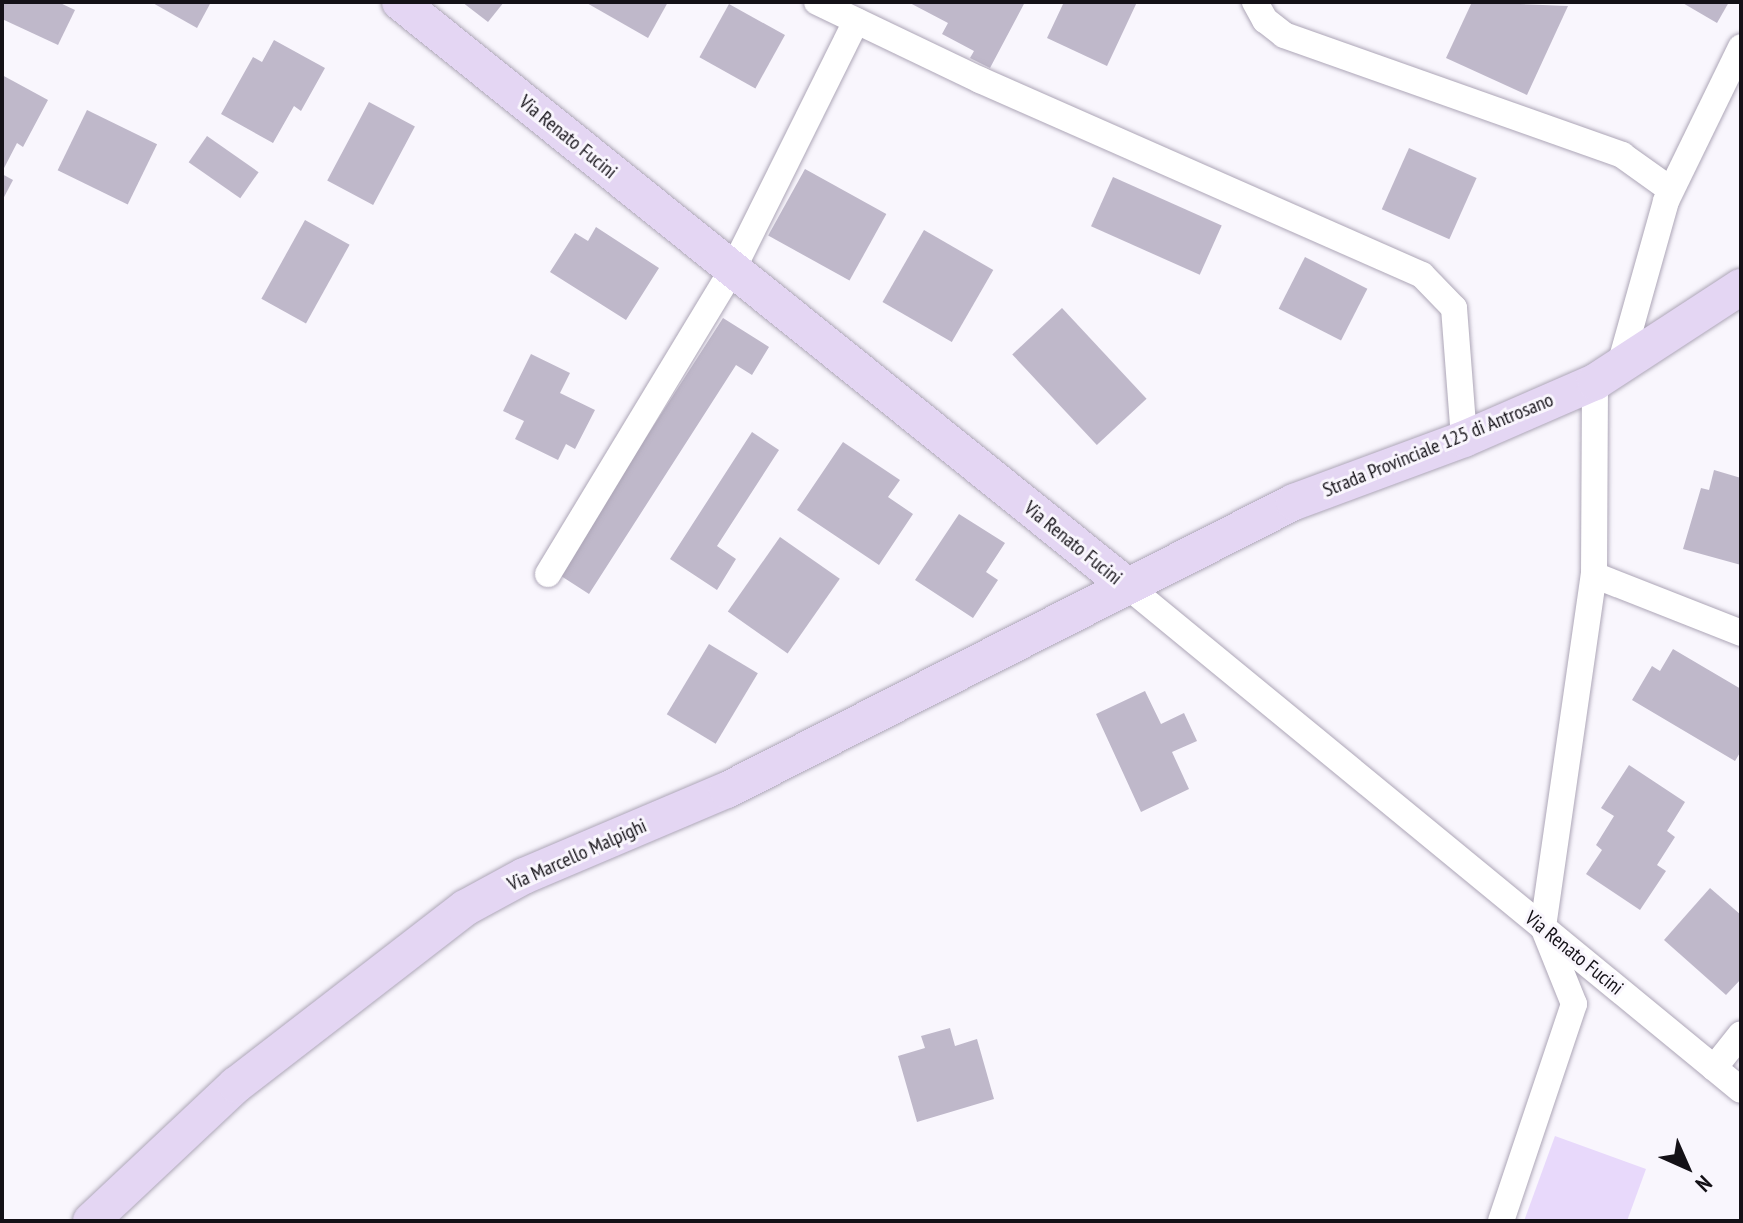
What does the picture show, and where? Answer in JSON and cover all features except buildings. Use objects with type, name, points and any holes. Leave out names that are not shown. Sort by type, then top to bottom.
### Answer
[{"type":"main road","name":"Via Renato Fucini","points":[[400,2],[1125,584]]},
{"type":"main road","name":"Strada Provinciale 125 di Antrosano","points":[[1125,584],[1294,502],[1464,439],[1608,374],[1741,287]]},
{"type":"main road","name":"Via Marcello Malpighi","points":[[91,1221],[236,1085],[465,908],[524,876],[727,790],[1125,584]]},
{"type":"street","points":[[817,2],[1422,275],[1454,308],[1464,439]]},
{"type":"street","points":[[1255,2],[1265,20],[1284,35],[1622,155],[1671,190]]},
{"type":"street","points":[[548,574],[733,269],[856,21]]},
{"type":"street","points":[[1501,1221],[1574,1004],[1543,927],[1594,575],[1608,374],[1671,190],[1741,47]]},
{"type":"street","points":[[1594,575],[1741,633]]},
{"type":"street","name":"Via Renato Fucini","points":[[1125,584],[1741,1090]]},
{"type":"street","points":[[1714,1068],[1741,1034]]},
{"type":"shaded area","points":[[1555,1136],[1646,1169],[1627,1221],[1524,1221]]}]
